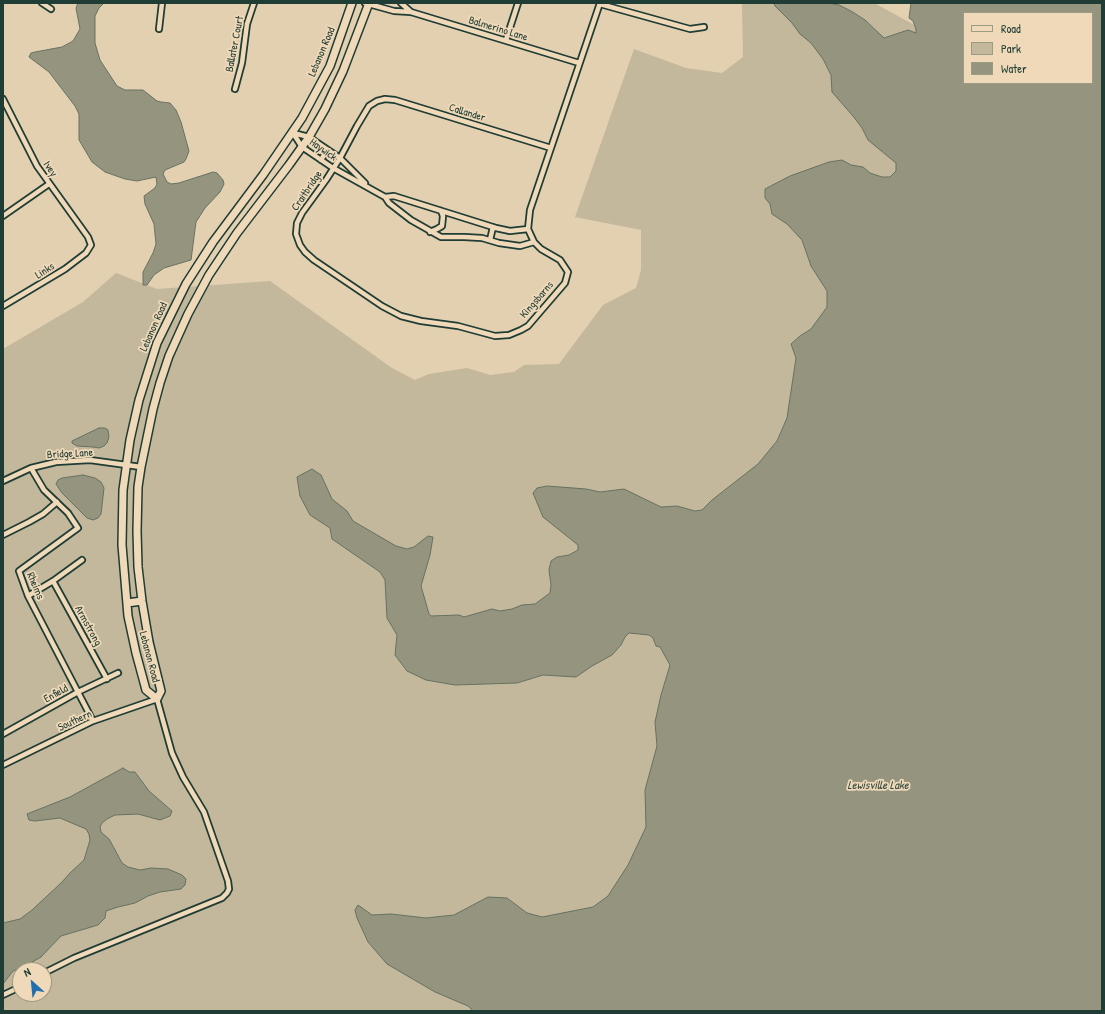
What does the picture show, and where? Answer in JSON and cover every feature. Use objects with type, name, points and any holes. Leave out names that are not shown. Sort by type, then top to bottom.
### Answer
[{"type":"main road","name":"Lebanon Road","points":[[352,3],[330,66],[302,118],[263,175],[213,242],[186,284],[155,350],[139,400],[126,465],[121,533],[130,625],[146,690],[157,699],[161,691],[149,642],[142,601],[137,549],[138,487],[153,408],[160,383],[169,356],[188,314],[217,263],[309,137],[343,71],[368,4]]},
{"type":"main road","points":[[127,603],[142,601]]},
{"type":"street","points":[[42,3],[51,9]]},
{"type":"street","points":[[159,29],[162,3]]},
{"type":"street","name":"Ballater Court","points":[[235,89],[242,63],[247,24],[254,3]]},
{"type":"street","name":"Balmerino Lane","points":[[401,3],[411,12]]},
{"type":"street","points":[[506,40],[518,3]]},
{"type":"street","name":"Balmerino Lane","points":[[368,4],[394,11],[411,12],[579,63]]},
{"type":"street","points":[[528,229],[530,210],[600,4],[690,30],[704,27]]},
{"type":"street","name":"Ivey","points":[[3,99],[37,166],[88,237],[91,245]]},
{"type":"street","name":"Callander","points":[[377,101],[386,99],[395,100],[551,148]]},
{"type":"street","name":"Craitbridge","points":[[296,234],[297,223],[302,213],[340,158],[369,106],[377,101]]},
{"type":"street","name":"Haywick","points":[[292,133],[309,137],[340,158],[369,187]]},
{"type":"street","name":"Haywick","points":[[292,133],[302,147],[321,160],[386,196],[394,196],[492,227],[510,231],[528,229]]},
{"type":"street","points":[[321,160],[328,150]]},
{"type":"street","points":[[3,216],[49,184]]},
{"type":"street","name":"Haywick","points":[[386,196],[389,203],[411,220],[441,237],[464,237],[520,246],[534,242]]},
{"type":"street","points":[[430,232],[442,226],[443,216],[441,211]]},
{"type":"street","points":[[490,240],[492,227]]},
{"type":"street","name":"Kingsbarns","points":[[296,234],[300,245],[314,260],[388,309],[402,316],[421,322],[458,326],[495,336],[509,336],[528,326],[565,283],[568,272],[560,260],[534,242],[528,229]]},
{"type":"street","name":"Links","points":[[3,306],[65,269],[86,253],[91,245]]},
{"type":"street","name":"Bridge Lane","points":[[3,481],[31,468],[56,462],[81,460],[141,466]]},
{"type":"street","name":"Rheims","points":[[31,468],[44,490],[68,513],[78,528],[19,571],[28,596],[92,721]]},
{"type":"street","points":[[3,535],[43,514],[57,502]]},
{"type":"street","points":[[28,596],[53,581],[82,560]]},
{"type":"street","name":"Armstrong","points":[[53,581],[106,679]]},
{"type":"street","name":"Enfield","points":[[3,734],[78,692],[118,673]]},
{"type":"street","name":"Southern","points":[[3,765],[92,721],[157,699]]},
{"type":"street","name":"Lebanon Road","points":[[52,969],[74,958],[219,900],[227,893],[229,889],[228,881],[210,828],[200,806],[178,770],[157,699]]},
{"type":"green space","points":[[742,3],[874,3],[963,51],[964,84],[725,1011],[3,1011],[3,349],[83,302],[116,273],[157,289],[270,281],[392,368],[415,380],[429,374],[467,368],[490,375],[514,372],[524,365],[559,364],[603,305],[636,288],[641,270],[641,230],[575,217],[634,49],[686,68],[722,73],[743,57]]},
{"type":"water","points":[[78,3],[104,3],[99,8],[95,16],[95,43],[100,60],[117,86],[125,90],[143,90],[157,101],[170,103],[176,110],[189,151],[184,162],[165,170],[163,174],[167,182],[171,184],[179,183],[213,172],[217,173],[223,180],[224,184],[220,192],[205,208],[196,222],[191,260],[164,268],[154,275],[147,285],[143,285],[143,272],[156,244],[154,224],[145,204],[144,196],[155,188],[157,184],[156,177],[137,181],[125,179],[105,172],[92,162],[79,140],[79,114],[75,106],[49,72],[29,57],[31,53],[62,47],[73,41],[80,29],[76,8]]},
{"type":"water","name":"Lewisville Lake","points":[[774,3],[828,3],[839,5],[865,20],[884,38],[908,30],[916,33],[913,21],[909,18],[911,3],[1102,3],[1102,1011],[473,1011],[468,1006],[435,992],[387,964],[368,942],[355,910],[358,905],[372,915],[391,914],[426,918],[454,915],[488,897],[507,898],[527,913],[542,917],[593,907],[608,896],[628,865],[646,827],[645,790],[657,746],[655,722],[670,665],[660,647],[656,646],[653,638],[649,635],[629,633],[612,655],[576,677],[543,675],[517,683],[455,685],[426,680],[407,671],[395,655],[397,635],[387,618],[385,580],[380,572],[332,539],[330,528],[310,515],[300,496],[297,477],[312,469],[321,475],[332,499],[347,511],[353,521],[396,546],[407,549],[414,547],[428,536],[433,537],[430,555],[421,586],[429,614],[431,616],[459,615],[464,617],[492,609],[500,611],[512,609],[522,605],[535,604],[550,593],[551,585],[549,570],[551,561],[557,557],[569,555],[578,550],[578,545],[543,517],[533,493],[537,488],[547,486],[586,489],[600,492],[624,489],[661,507],[677,506],[695,511],[702,510],[712,500],[758,464],[777,441],[787,418],[796,358],[791,344],[811,329],[827,307],[827,291],[811,266],[802,240],[787,224],[772,214],[770,204],[765,198],[765,189],[790,176],[829,162],[842,160],[851,165],[863,167],[870,173],[882,177],[890,177],[896,171],[896,163],[868,140],[862,128],[853,116],[832,92],[831,75],[823,59],[811,43],[800,34],[792,23],[775,6]]},
{"type":"water","points":[[99,428],[105,428],[108,430],[109,437],[104,446],[99,448],[77,446],[72,443],[72,441]]},
{"type":"water","points":[[83,475],[95,478],[101,482],[104,488],[101,514],[98,518],[93,520],[87,518],[62,493],[56,484],[58,480],[62,478]]},
{"type":"water","points":[[123,768],[129,772],[135,772],[149,791],[172,811],[170,816],[160,820],[138,814],[115,815],[102,823],[100,827],[101,832],[109,839],[122,863],[128,867],[140,870],[151,868],[168,869],[182,875],[186,879],[185,885],[181,889],[160,892],[135,903],[106,911],[105,918],[98,925],[61,936],[41,957],[32,962],[12,962],[12,972],[3,984],[3,923],[20,919],[61,883],[84,860],[90,840],[86,829],[60,818],[35,821],[29,820],[27,814],[70,797]]}]
